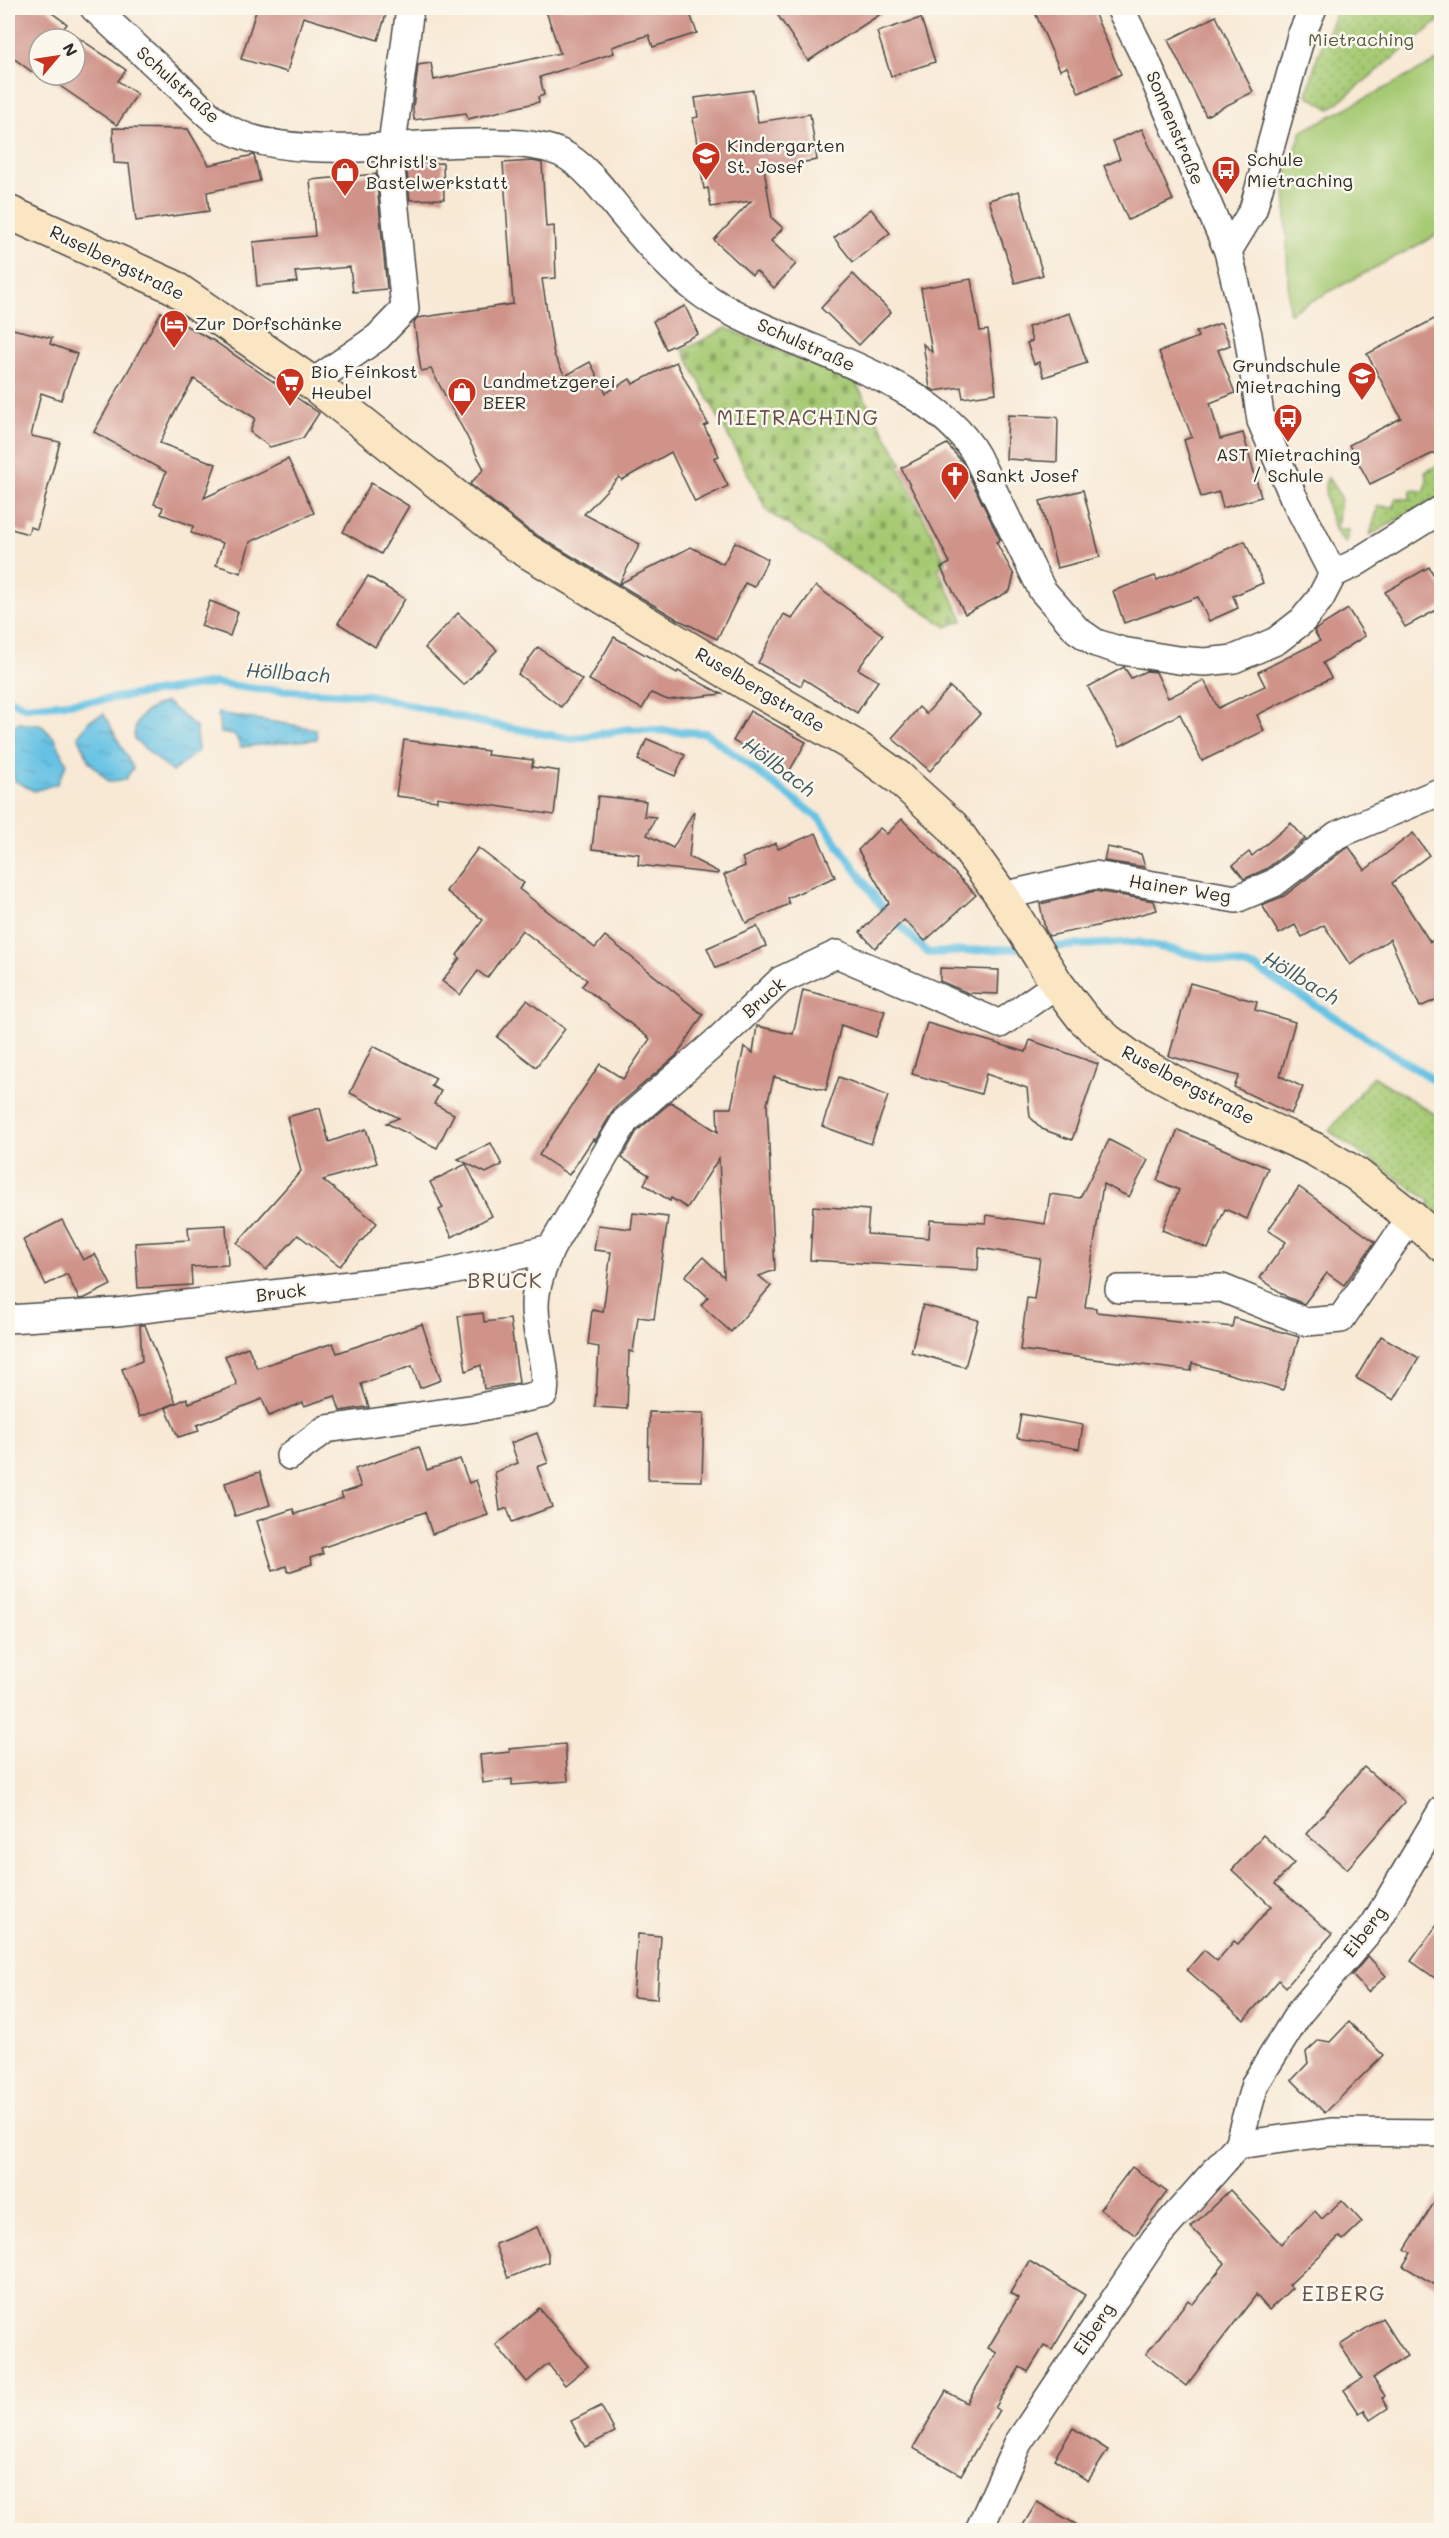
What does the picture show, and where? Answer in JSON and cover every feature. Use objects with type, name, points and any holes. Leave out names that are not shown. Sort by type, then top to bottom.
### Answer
[{"type":"main road","name":"Ruselbergstraße","points":[[8,212],[172,286],[312,383],[518,545],[749,685],[854,745],[899,778],[952,826],[1002,896],[1050,974],[1083,1018],[1107,1040],[1137,1062],[1218,1106],[1314,1149],[1356,1174],[1411,1217],[1442,1245]]},
{"type":"street","name":"Schulstraße","points":[[94,8],[225,127],[256,140],[285,146],[485,142],[542,147],[561,153],[598,184],[658,256],[710,299],[752,322],[850,364],[929,406],[954,426],[967,441],[1042,590],[1077,630],[1096,643],[1122,651],[1178,660],[1205,662],[1234,658],[1276,641],[1302,621],[1320,599],[1333,574]]},
{"type":"street","points":[[312,383],[378,337],[405,309],[390,159],[410,8]]},
{"type":"street","name":"Sonnenstraße","points":[[1120,8],[1146,60],[1228,250],[1248,335],[1261,421],[1293,496],[1333,574]]},
{"type":"street","points":[[1228,250],[1253,210],[1301,36],[1313,8]]},
{"type":"street","points":[[1333,574],[1354,564],[1442,509]]},
{"type":"street","name":"Hainer Weg","points":[[1002,896],[1095,875],[1236,899],[1274,883],[1337,835],[1442,791]]},
{"type":"street","name":"Bruck","points":[[290,1456],[326,1428],[476,1408],[544,1394],[546,1379],[535,1307],[538,1281],[551,1248],[625,1121],[717,1041],[781,980],[837,954],[1000,1024],[1050,974]]},
{"type":"street","points":[[1119,1289],[1222,1288],[1306,1322],[1341,1318],[1411,1217]]},
{"type":"street","name":"Bruck","points":[[8,1319],[117,1312],[435,1275],[551,1248]]},
{"type":"street","name":"Eiberg","points":[[979,2530],[1018,2443],[1155,2239],[1238,2145],[1255,2084],[1299,2013],[1374,1925],[1442,1810]]},
{"type":"street","points":[[1238,2145],[1332,2132],[1442,2133]]},
{"type":"green space","name":"Mietraching","points":[[1338,8],[1435,8],[1441,19],[1330,109],[1307,95],[1318,54]]},
{"type":"green space","points":[[1441,59],[1441,233],[1289,313],[1285,179],[1302,131]]},
{"type":"green space","points":[[726,328],[855,382],[902,463],[898,466],[946,562],[938,569],[963,620],[947,627],[768,512],[683,350]]},
{"type":"green space","points":[[1441,464],[1441,496],[1370,535],[1378,506],[1394,507],[1396,498],[1410,499],[1411,490],[1425,491],[1427,479],[1425,472]]},
{"type":"green space","points":[[1328,478],[1341,497],[1337,529],[1349,530],[1346,543],[1336,532],[1329,512],[1325,491]]},
{"type":"green space","points":[[1373,1076],[1441,1118],[1441,1226],[1426,1213],[1430,1201],[1329,1131]]},
{"type":"water","points":[[166,702],[196,727],[198,751],[172,772],[134,739],[136,724],[142,714]]},
{"type":"water","points":[[218,713],[316,729],[317,739],[241,747],[235,735],[220,733]]},
{"type":"water","points":[[104,714],[133,768],[125,780],[108,781],[90,762],[78,736],[90,720]]},
{"type":"water","points":[[17,723],[41,725],[55,739],[67,764],[57,784],[34,791],[15,781],[8,758],[7,744]]},
{"type":"building","points":[[8,8],[45,8],[67,24],[65,27],[27,27],[27,68],[8,54]]},
{"type":"building","points":[[257,8],[388,8],[378,40],[303,17],[287,72],[241,59]]},
{"type":"building","points":[[545,8],[688,8],[697,33],[653,47],[649,35],[612,47],[614,53],[540,77],[544,95],[538,97],[539,102],[468,119],[466,113],[414,120],[413,108],[418,65],[431,63],[434,80],[560,53]]},
{"type":"building","points":[[773,8],[890,8],[808,61]]},
{"type":"building","points":[[1033,8],[1092,8],[1121,74],[1079,93],[1067,67],[1060,70]]},
{"type":"building","points":[[1216,16],[1253,92],[1206,116],[1168,40]]},
{"type":"building","points":[[921,18],[935,62],[891,76],[877,32]]},
{"type":"building","points":[[87,44],[126,70],[118,81],[137,94],[117,125],[62,87],[87,87]]},
{"type":"building","points":[[753,90],[758,122],[810,114],[817,160],[764,168],[772,218],[783,228],[771,241],[796,264],[774,288],[756,271],[752,275],[714,240],[751,201],[711,207],[708,188],[704,189],[693,118],[698,117],[695,98]]},
{"type":"building","points":[[113,128],[188,129],[209,165],[254,155],[260,181],[207,192],[209,211],[136,221],[129,164],[114,163]]},
{"type":"building","points":[[1142,129],[1173,200],[1128,220],[1104,166],[1120,159],[1113,141]]},
{"type":"building","points":[[533,161],[542,163],[546,227],[554,226],[556,278],[542,279],[554,355],[565,376],[590,362],[606,393],[630,379],[633,384],[676,362],[708,424],[704,426],[719,456],[714,458],[728,486],[695,502],[671,452],[622,480],[619,477],[584,514],[640,544],[619,584],[691,547],[723,564],[735,542],[768,559],[754,587],[745,583],[717,639],[677,619],[528,530],[470,484],[484,469],[431,369],[421,371],[414,322],[417,318],[513,304],[503,163]]},
{"type":"building","points":[[443,163],[444,199],[410,200],[406,164]]},
{"type":"building","points":[[376,174],[387,289],[353,292],[350,267],[295,272],[297,282],[257,286],[253,242],[315,236],[310,180]]},
{"type":"building","points":[[1019,191],[1043,275],[1015,283],[989,200]]},
{"type":"building","points":[[871,209],[890,233],[853,262],[834,238]]},
{"type":"building","points":[[853,274],[891,312],[859,345],[821,308]]},
{"type":"building","points":[[971,279],[980,331],[988,330],[996,393],[963,398],[961,387],[935,391],[930,388],[923,344],[932,352],[921,288]]},
{"type":"building","points":[[685,306],[698,334],[666,349],[653,321]]},
{"type":"building","points":[[161,312],[214,341],[319,413],[303,438],[270,447],[250,432],[255,418],[194,379],[172,417],[160,443],[216,464],[204,498],[288,459],[314,513],[250,542],[241,573],[216,565],[223,543],[191,533],[193,526],[161,514],[163,507],[154,504],[166,472],[94,432]]},
{"type":"building","points":[[1070,313],[1087,363],[1044,377],[1039,362],[1034,364],[1027,343],[1032,341],[1028,327]]},
{"type":"building","points":[[1442,315],[1442,449],[1370,484],[1349,445],[1401,418],[1367,354]]},
{"type":"building","points":[[1221,323],[1230,345],[1218,350],[1235,393],[1210,403],[1220,439],[1243,433],[1261,497],[1223,508],[1219,492],[1201,497],[1184,440],[1192,437],[1159,352],[1198,337],[1196,332]]},
{"type":"building","points":[[8,328],[52,338],[50,344],[77,354],[61,400],[41,393],[31,436],[60,442],[37,529],[30,527],[28,534],[8,528],[8,396],[13,371],[8,369]]},
{"type":"building","points":[[1008,415],[1058,417],[1057,462],[1006,459]]},
{"type":"building","name":"Sankt Josef","points":[[947,444],[963,463],[1000,540],[996,542],[1014,575],[1010,591],[965,614],[941,568],[950,563],[901,468]]},
{"type":"building","points":[[371,483],[409,506],[381,554],[343,532]]},
{"type":"building","points":[[1083,490],[1100,557],[1057,568],[1040,501]]},
{"type":"building","points":[[1245,541],[1263,583],[1233,596],[1238,608],[1209,621],[1198,597],[1124,623],[1113,591],[1155,576],[1157,580]]},
{"type":"building","points":[[1429,567],[1442,589],[1442,607],[1405,627],[1385,592]]},
{"type":"building","points":[[368,576],[405,599],[375,647],[338,623]]},
{"type":"building","points":[[816,586],[883,635],[858,669],[878,681],[857,713],[804,679],[801,686],[758,663],[784,614],[792,619]]},
{"type":"building","points":[[210,601],[238,612],[230,636],[201,626]]},
{"type":"building","points":[[1348,609],[1365,636],[1323,663],[1331,678],[1257,715],[1264,731],[1202,761],[1180,714],[1120,746],[1088,687],[1124,667],[1131,678],[1146,671],[1156,672],[1168,698],[1204,680],[1218,708],[1265,686],[1258,672],[1320,641],[1314,631]]},
{"type":"building","points":[[458,613],[497,650],[464,685],[425,648]]},
{"type":"building","points":[[614,637],[677,673],[678,671],[722,694],[668,700],[651,693],[642,709],[589,680]]},
{"type":"building","points":[[538,647],[582,680],[561,707],[518,674]]},
{"type":"building","points":[[950,687],[980,714],[930,771],[892,738],[919,707],[926,714]]},
{"type":"building","points":[[750,711],[806,742],[789,772],[733,741]]},
{"type":"building","points":[[647,739],[685,755],[675,776],[638,760]]},
{"type":"building","points":[[404,740],[488,751],[487,755],[533,760],[532,767],[559,771],[554,815],[437,797],[437,801],[396,796]]},
{"type":"building","points":[[598,796],[646,801],[644,816],[656,817],[647,835],[673,848],[694,811],[689,857],[718,874],[638,865],[639,854],[592,849]]},
{"type":"building","points":[[902,819],[976,895],[925,941],[904,920],[875,948],[860,932],[889,903],[858,850],[880,828],[887,834]]},
{"type":"building","points":[[1291,823],[1305,839],[1266,869],[1244,879],[1233,865],[1249,852],[1252,856]]},
{"type":"building","points":[[816,833],[835,877],[787,898],[789,904],[746,923],[724,875],[745,866],[742,858],[776,843],[778,849]]},
{"type":"building","points":[[1413,833],[1429,855],[1392,883],[1430,942],[1442,937],[1442,997],[1420,1007],[1390,939],[1350,965],[1324,925],[1302,937],[1295,925],[1279,934],[1262,905],[1284,896],[1349,847],[1365,870]]},
{"type":"building","points":[[1107,847],[1141,854],[1145,867],[1104,861]]},
{"type":"building","points":[[478,848],[524,883],[519,889],[595,948],[605,936],[703,1015],[677,1055],[614,1109],[595,1141],[593,1139],[569,1175],[539,1155],[600,1064],[623,1079],[650,1039],[582,986],[587,980],[522,930],[487,978],[478,971],[460,995],[442,981],[460,958],[457,955],[483,920],[446,891]]},
{"type":"building","points":[[1095,891],[1154,901],[1157,910],[1049,936],[1045,929],[1040,904]]},
{"type":"building","points":[[757,926],[766,946],[716,968],[707,948]]},
{"type":"building","points":[[940,968],[999,970],[998,994],[968,993],[940,981]]},
{"type":"building","points":[[1190,983],[1257,1002],[1255,1010],[1295,1022],[1280,1076],[1303,1087],[1291,1114],[1234,1087],[1239,1076],[1169,1056]]},
{"type":"building","points":[[803,990],[885,1011],[876,1037],[841,1025],[826,1090],[774,1077],[767,1104],[775,1270],[759,1276],[771,1286],[731,1332],[701,1305],[708,1297],[685,1276],[703,1257],[724,1277],[719,1158],[687,1208],[671,1198],[670,1201],[644,1184],[649,1175],[622,1158],[637,1131],[671,1102],[718,1132],[717,1108],[731,1108],[744,1047],[753,1053],[757,1026],[793,1034]]},
{"type":"building","points":[[527,1000],[565,1029],[536,1067],[497,1037]]},
{"type":"building","points":[[927,1023],[1026,1052],[1030,1040],[1098,1064],[1072,1140],[1042,1129],[1030,1117],[1027,1088],[986,1074],[981,1094],[912,1074]]},
{"type":"building","points":[[373,1046],[436,1078],[431,1086],[441,1091],[434,1104],[454,1114],[437,1148],[386,1123],[399,1118],[350,1093]]},
{"type":"building","points":[[839,1077],[888,1096],[871,1144],[822,1126]]},
{"type":"building","points":[[320,1108],[329,1142],[366,1129],[377,1163],[323,1180],[377,1223],[340,1266],[298,1235],[266,1270],[237,1243],[301,1171],[287,1117]]},
{"type":"building","points":[[1178,1130],[1268,1168],[1247,1219],[1225,1209],[1208,1249],[1162,1230],[1179,1190],[1157,1180]]},
{"type":"building","points":[[1109,1140],[1148,1160],[1129,1197],[1103,1184],[1085,1307],[1096,1308],[1096,1312],[1232,1327],[1234,1318],[1299,1337],[1283,1390],[1192,1363],[1191,1371],[1020,1350],[1027,1298],[1034,1299],[1040,1258],[979,1248],[978,1270],[810,1260],[813,1206],[869,1210],[867,1234],[929,1238],[930,1220],[986,1223],[987,1215],[1045,1224],[1050,1194],[1080,1198]]},
{"type":"building","points":[[491,1143],[502,1165],[486,1173],[458,1159]]},
{"type":"building","points":[[466,1164],[492,1216],[452,1237],[439,1210],[443,1208],[430,1182]]},
{"type":"building","points":[[1299,1187],[1375,1242],[1344,1285],[1327,1273],[1304,1304],[1287,1297],[1260,1278],[1286,1242],[1268,1230]]},
{"type":"building","points":[[633,1213],[668,1217],[654,1319],[638,1317],[633,1352],[629,1351],[627,1409],[595,1407],[599,1347],[588,1345],[592,1310],[603,1312],[611,1252],[594,1250],[598,1225],[631,1229]]},
{"type":"building","points":[[62,1220],[83,1260],[95,1254],[111,1285],[79,1299],[67,1274],[46,1285],[23,1240]]},
{"type":"building","points":[[226,1225],[228,1265],[191,1267],[192,1285],[138,1288],[135,1243],[189,1240],[188,1227]]},
{"type":"building","points":[[923,1305],[978,1320],[965,1367],[911,1352]]},
{"type":"building","points":[[483,1313],[484,1322],[510,1319],[519,1383],[484,1389],[481,1365],[466,1371],[458,1316]]},
{"type":"building","points":[[422,1324],[441,1380],[420,1388],[412,1366],[361,1384],[369,1407],[340,1411],[335,1396],[304,1406],[303,1402],[269,1416],[262,1399],[197,1425],[199,1431],[178,1437],[166,1408],[187,1398],[189,1403],[237,1385],[225,1356],[248,1347],[257,1368],[333,1343],[337,1353]]},
{"type":"building","points":[[140,1325],[145,1325],[176,1403],[140,1417],[122,1369],[142,1361]]},
{"type":"building","points":[[1381,1336],[1419,1358],[1394,1400],[1356,1378]]},
{"type":"building","points":[[649,1412],[704,1413],[702,1481],[648,1480]]},
{"type":"building","points":[[1021,1414],[1083,1425],[1079,1449],[1017,1438]]},
{"type":"building","points":[[537,1433],[548,1463],[537,1467],[552,1507],[512,1522],[507,1508],[500,1511],[495,1472],[518,1463],[511,1443]]},
{"type":"building","points":[[419,1447],[427,1470],[460,1459],[469,1483],[476,1480],[488,1515],[432,1534],[425,1512],[321,1548],[323,1554],[310,1558],[312,1564],[288,1572],[286,1566],[273,1571],[257,1521],[293,1509],[295,1514],[343,1498],[341,1493],[361,1487],[355,1469]]},
{"type":"building","points":[[260,1472],[270,1505],[235,1516],[225,1483]]},
{"type":"building","points":[[565,1744],[568,1781],[512,1785],[512,1779],[483,1783],[480,1755],[510,1752],[509,1749]]},
{"type":"building","points":[[1364,1767],[1405,1802],[1347,1869],[1306,1834]]},
{"type":"building","points":[[1263,1835],[1294,1863],[1275,1884],[1332,1934],[1286,1987],[1279,1980],[1244,2020],[1187,1970],[1204,1950],[1217,1961],[1234,1941],[1238,1944],[1271,1906],[1232,1870]]},
{"type":"building","points":[[1442,1918],[1442,1983],[1411,1961]]},
{"type":"building","points":[[638,1934],[661,1936],[657,1999],[633,1997]]},
{"type":"building","points":[[1368,1956],[1386,1976],[1368,1992],[1352,1975]]},
{"type":"building","points":[[1349,2022],[1383,2055],[1325,2113],[1292,2080],[1308,2063],[1306,2052],[1319,2040],[1330,2042]]},
{"type":"building","points":[[1132,2167],[1167,2192],[1135,2235],[1100,2209]]},
{"type":"building","points":[[1230,2190],[1281,2244],[1315,2211],[1322,2219],[1342,2200],[1362,2222],[1343,2240],[1339,2237],[1289,2285],[1292,2288],[1269,2310],[1256,2295],[1186,2386],[1146,2354],[1188,2300],[1193,2304],[1225,2263],[1191,2227]]},
{"type":"building","points":[[1442,2190],[1442,2289],[1403,2266],[1411,2253],[1405,2249]]},
{"type":"building","points":[[537,2227],[548,2253],[548,2262],[508,2278],[495,2244]]},
{"type":"building","points":[[1029,2261],[1085,2295],[1052,2350],[1044,2346],[1028,2372],[1020,2367],[995,2408],[999,2410],[961,2475],[913,2448],[946,2391],[967,2403],[997,2353],[988,2348],[1018,2298],[1010,2293]]},
{"type":"building","points":[[539,2308],[588,2366],[565,2385],[548,2364],[527,2382],[496,2345]]},
{"type":"building","points":[[1382,2318],[1407,2356],[1373,2378],[1385,2396],[1382,2398],[1388,2408],[1370,2420],[1364,2410],[1359,2413],[1344,2390],[1362,2378],[1340,2345]]},
{"type":"building","points":[[601,2406],[615,2432],[585,2447],[571,2421]]},
{"type":"building","points":[[1073,2428],[1108,2450],[1088,2481],[1054,2459]]},
{"type":"building","points":[[1037,2502],[1086,2530],[1020,2530]]},
{"type":"waterway","name":"Höllbach","points":[[8,698],[25,707],[101,700],[214,683],[255,689],[369,695],[484,723],[572,739],[629,729],[706,733],[821,820],[884,910],[928,953],[1024,948]]},
{"type":"waterway","name":"Höllbach","points":[[1045,947],[1137,942],[1256,968],[1442,1085]]},
{"type":"place","name":"Kindergarten St. Josef","points":[[706,182]]},
{"type":"place","name":"Schule Mietraching","points":[[1226,196]]},
{"type":"place","name":"Christl's Bastelwerkstatt","points":[[345,198]]},
{"type":"place","name":"Zur Dorfschänke","points":[[174,350]]},
{"type":"place","name":"Grundschule Mietraching","points":[[1362,402]]},
{"type":"place","name":"Bio Feinkost Heubel","points":[[290,408]]},
{"type":"place","name":"Landmetzgerei BEER","points":[[462,418]]},
{"type":"place","name":"AST Mietraching / Schule","points":[[1288,444]]},
{"type":"place","name":"Sankt Josef","points":[[955,502]]},
{"type":"district","name":"MIETRACHING","points":[[798,418]]},
{"type":"district","name":"BRUCK","points":[[505,1281]]},
{"type":"district","name":"EIBERG","points":[[1344,2294]]}]
